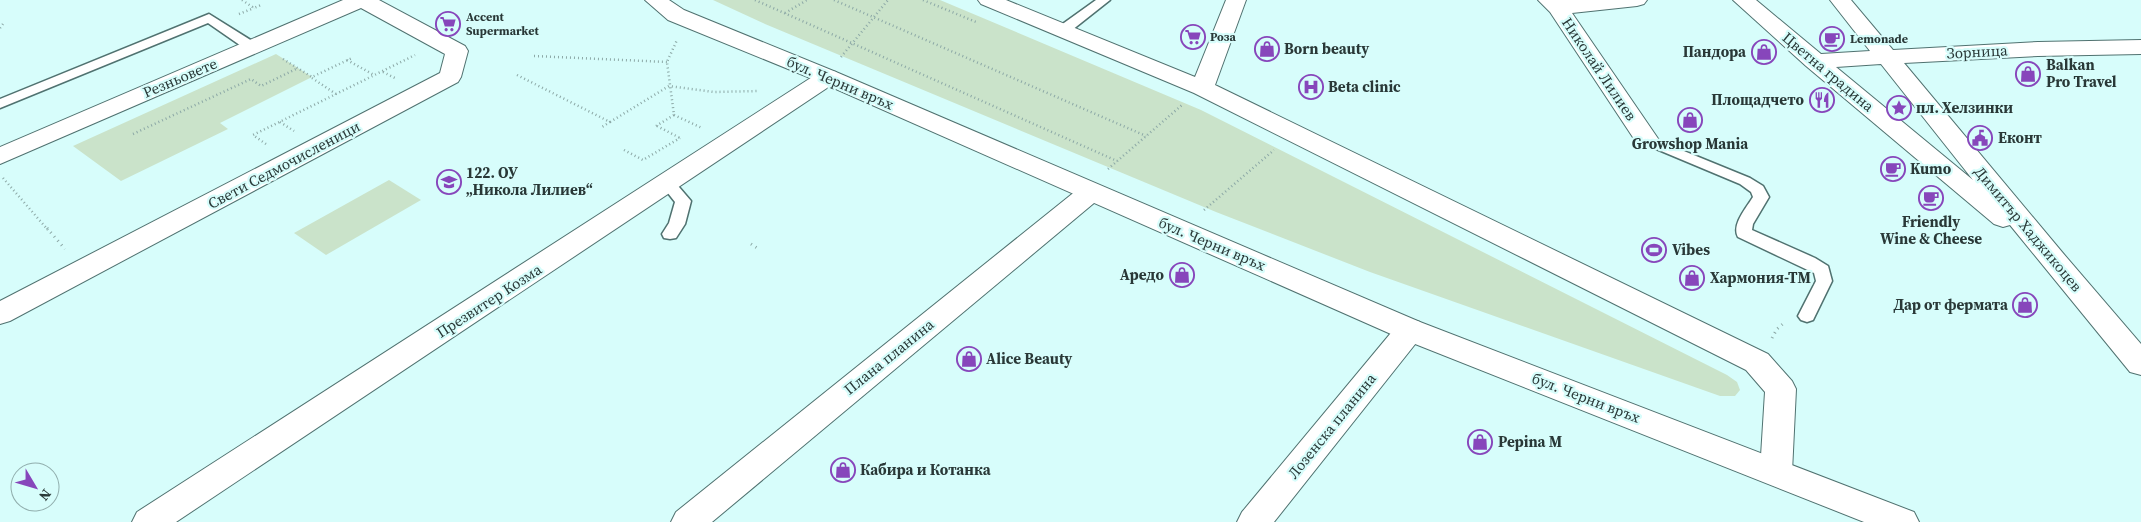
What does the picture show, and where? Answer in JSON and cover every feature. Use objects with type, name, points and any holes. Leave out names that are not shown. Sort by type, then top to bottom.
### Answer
[{"type":"street","name":"Свети Седмочисленици","points":[[0,314],[450,77],[457,51],[362,0]]},
{"type":"street","name":"Резньовете","points":[[0,156],[362,0]]},
{"type":"street","name":"бул. Черни връх","points":[[655,0],[676,14],[834,68],[1091,192],[1410,330],[1902,522]]},
{"type":"street","points":[[988,0],[1202,88],[1757,362],[1781,389],[1776,472]]},
{"type":"street","points":[[1202,88],[1236,0]]},
{"type":"street","points":[[1553,4],[1636,0]]},
{"type":"street","name":"Цветна градина","points":[[1743,0],[2052,259]]},
{"type":"street","name":"Димитър Хаджикоцев","points":[[1840,0],[2052,259],[2141,364]]},
{"type":"street","name":"Николай Лилиев","points":[[1553,4],[1647,140]]},
{"type":"street","name":"Зорница","points":[[1814,61],[2141,47]]},
{"type":"street","name":"Презвитер Козма","points":[[149,522],[668,183],[834,68]]},
{"type":"street","name":"Плана планина","points":[[688,522],[1091,192]]},
{"type":"street","name":"Лозенска планина","points":[[1254,522],[1410,330]]},
{"type":"lane","points":[[1062,31],[1104,0]]},
{"type":"lane","points":[[0,104],[209,18],[257,45]]},
{"type":"lane","points":[[1647,140],[1745,181],[1758,189],[1761,197],[1744,224],[1744,232],[1822,270],[1824,281],[1807,316]]},
{"type":"lane","points":[[668,183],[683,201],[677,224],[670,234]]},
{"type":"path","points":[[242,0],[254,8],[261,5]]},
{"type":"path","points":[[755,0],[1117,161]]},
{"type":"path","points":[[784,13],[808,0]]},
{"type":"path","points":[[834,0],[1146,136]]},
{"type":"path","points":[[834,68],[888,0]]},
{"type":"path","points":[[0,28],[3,24]]},
{"type":"path","points":[[674,115],[667,62],[678,37]]},
{"type":"path","points":[[262,150],[270,146],[253,135],[441,42]]},
{"type":"path","points":[[257,45],[298,68],[337,94]]},
{"type":"path","points":[[534,56],[667,62]]},
{"type":"path","points":[[312,78],[352,58]]},
{"type":"path","points":[[347,60],[374,75]]},
{"type":"path","points":[[133,134],[251,79],[261,86],[298,68]]},
{"type":"path","points":[[517,75],[610,122]]},
{"type":"path","points":[[602,127],[669,86],[686,90],[730,93],[764,91]]},
{"type":"path","points":[[1108,169],[1202,88]]},
{"type":"path","points":[[674,115],[691,123]]},
{"type":"path","points":[[624,150],[643,160],[680,138],[656,126],[674,115]]},
{"type":"path","points":[[1204,210],[1294,133]]},
{"type":"path","points":[[0,174],[83,270]]},
{"type":"path","points":[[751,244],[760,250]]},
{"type":"path","points":[[1757,362],[1778,329],[1786,321],[1807,316]]},
{"type":"green space","points":[[713,0],[940,0],[1201,110],[1727,375],[1737,382],[1740,390],[1735,396],[1720,396],[1370,272],[1216,212],[765,24]]},
{"type":"green space","points":[[276,54],[312,77],[220,123],[228,129],[121,181],[73,146]]},
{"type":"green space","points":[[389,180],[421,200],[326,255],[294,233]]},
{"type":"place","name":"Accent Supermarket","points":[[448,24]]},
{"type":"place","name":"Роза","points":[[1193,37]]},
{"type":"place","name":"Lemonade","points":[[1832,39]]},
{"type":"place","name":"Born beauty","points":[[1267,49]]},
{"type":"place","name":"Пандора","points":[[1764,52]]},
{"type":"place","name":"Balkan Pro Travel","points":[[2028,74]]},
{"type":"place","name":"Beta clinic","points":[[1311,87]]},
{"type":"place","name":"Площадчето","points":[[1822,100]]},
{"type":"place","name":"пл. Хелзинки","points":[[1899,108]]},
{"type":"place","name":"Growshop Mania","points":[[1690,120]]},
{"type":"place","name":"Еконт","points":[[1980,138]]},
{"type":"place","name":"Kumo","points":[[1893,169]]},
{"type":"place","name":"122. ОУ „Никола Лилиев“","points":[[449,182]]},
{"type":"place","name":"Friendly Wine & Cheese","points":[[1931,198]]},
{"type":"place","name":"Vibes","points":[[1654,250]]},
{"type":"place","name":"Аредо","points":[[1182,275]]},
{"type":"place","name":"Хармония-ТМ","points":[[1692,278]]},
{"type":"place","name":"Дар от фермата","points":[[2025,305]]},
{"type":"place","name":"Alice Beauty","points":[[969,359]]},
{"type":"place","name":"Pepina M","points":[[1480,442]]},
{"type":"place","name":"Кабира и Котанка","points":[[843,470]]}]
